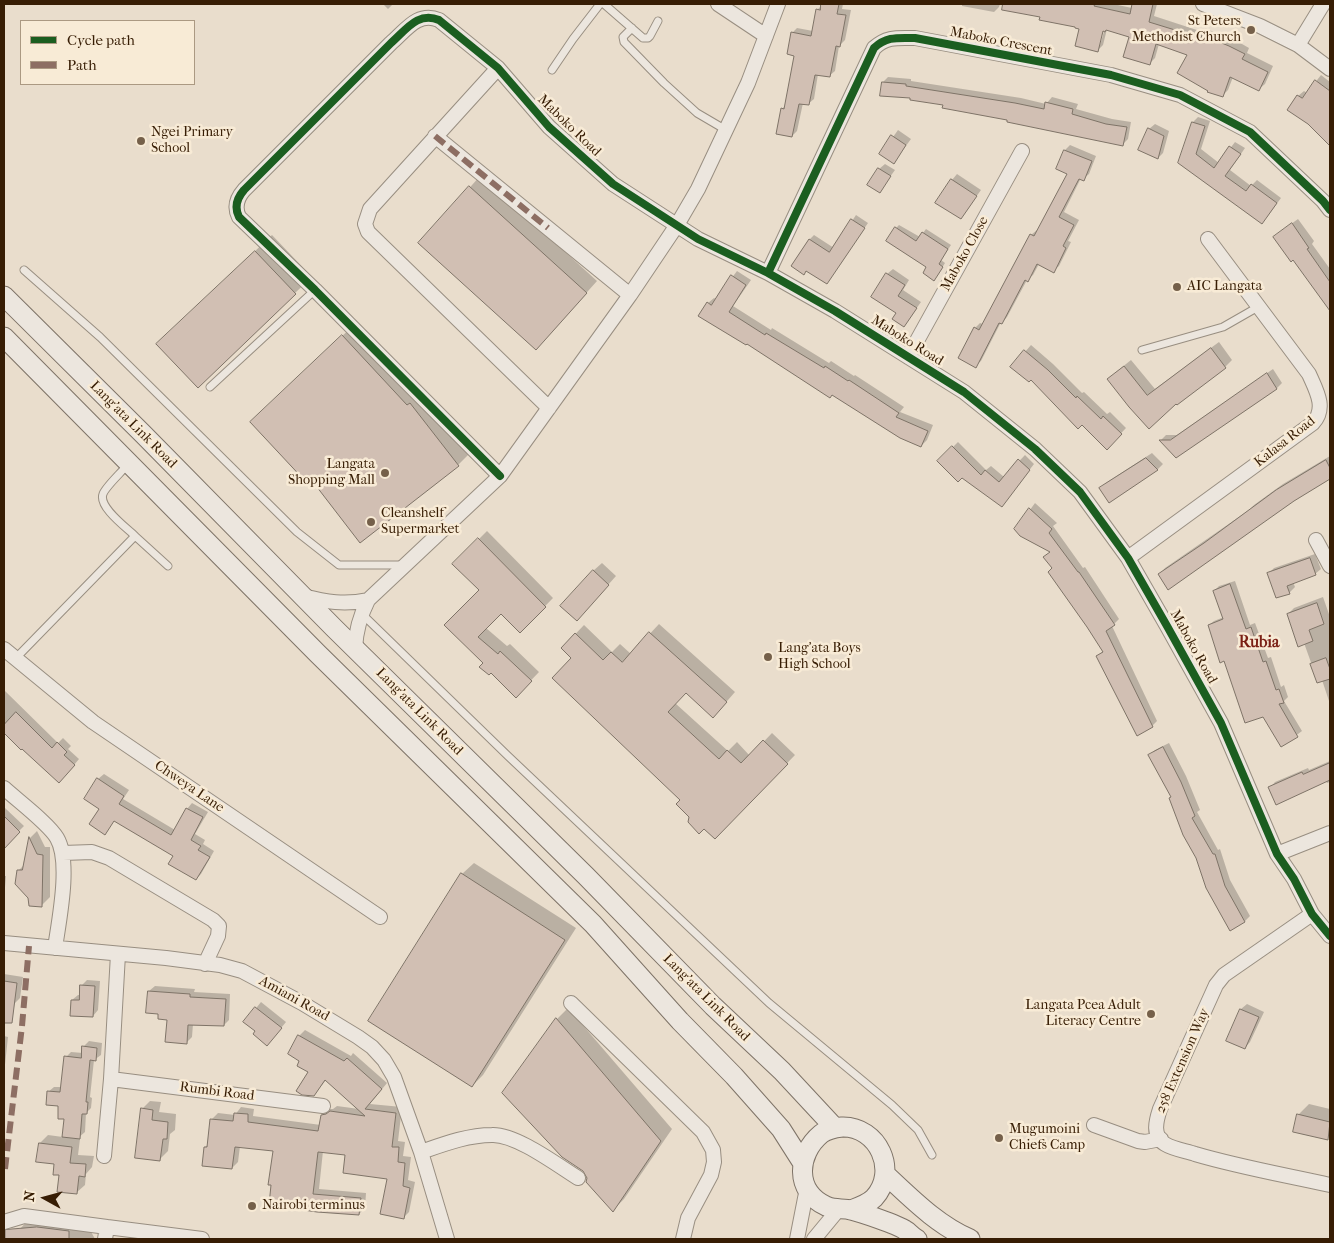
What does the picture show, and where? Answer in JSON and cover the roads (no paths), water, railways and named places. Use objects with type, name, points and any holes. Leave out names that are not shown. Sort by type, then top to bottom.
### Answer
[{"type":"main road","name":"Lang'ata Link Road","points":[[4,296],[355,648],[586,876],[713,1006],[782,1071],[835,1128]]},
{"type":"main road","name":"Lang'ata Link Road","points":[[4,338],[318,654],[592,924],[680,1021],[746,1089],[781,1129],[802,1162]]},
{"type":"main road","points":[[844,1210],[863,1206],[874,1198],[881,1187],[885,1174],[885,1162],[880,1148],[873,1138],[862,1131],[850,1127],[824,1131],[806,1150],[802,1162],[803,1176],[807,1188],[814,1199],[825,1206],[904,1229],[917,1239]]},
{"type":"main road","points":[[885,1174],[928,1213],[960,1235],[970,1239]]},
{"type":"street","points":[[718,4],[766,36]]},
{"type":"street","points":[[355,648],[356,633],[361,613],[368,600],[500,476],[630,296],[677,225],[698,189],[726,130],[778,4]]},
{"type":"street","points":[[1203,4],[1260,26],[1298,45],[1330,69]]},
{"type":"street","points":[[1298,45],[1323,4]]},
{"type":"street","name":"Maboko Road","points":[[315,290],[239,217],[236,208],[240,196],[391,43],[416,21],[430,16],[439,20],[498,68],[549,127],[613,184],[698,239],[768,273],[835,311],[964,392],[1035,449],[1080,492],[1128,558],[1221,723],[1277,854],[1294,879],[1312,914],[1330,936]]},
{"type":"street","name":"Maboko Crescent","points":[[768,273],[874,48],[882,40],[896,38],[915,38],[1111,75],[1180,95],[1250,132],[1323,200],[1330,210]]},
{"type":"street","points":[[498,68],[370,209],[366,224],[368,232],[549,408]]},
{"type":"street","points":[[436,136],[630,296]]},
{"type":"street","name":"Maboko Close","points":[[908,357],[1022,150]]},
{"type":"street","name":"Kalasa Road","points":[[1128,558],[1313,423],[1319,416],[1320,404],[1318,394],[1309,374],[1208,239]]},
{"type":"street","points":[[315,290],[500,476]]},
{"type":"street","points":[[1316,540],[1330,566]]},
{"type":"street","points":[[303,596],[333,603],[355,603],[368,600]]},
{"type":"street","name":"Chweya Lane","points":[[4,649],[93,722],[380,918]]},
{"type":"street","points":[[4,788],[51,830],[57,838],[63,853],[63,890],[55,948]]},
{"type":"street","points":[[1277,854],[1330,833]]},
{"type":"street","points":[[63,853],[92,852],[109,858],[213,920],[219,926],[218,936],[205,964]]},
{"type":"street","name":"258 Extension Way","points":[[1161,1139],[1156,1134],[1156,1122],[1160,1109],[1216,985],[1224,975],[1312,914]]},
{"type":"street","name":"Amiani Road","points":[[4,943],[205,964],[242,971],[333,1021],[372,1047],[384,1060],[394,1077],[421,1152],[447,1239]]},
{"type":"street","points":[[104,1156],[112,1079],[118,954]]},
{"type":"street","points":[[571,1002],[703,1132],[713,1150],[714,1162],[711,1175],[688,1218],[683,1239]]},
{"type":"street","name":"Rumbi Road","points":[[112,1079],[323,1106]]},
{"type":"street","points":[[1094,1126],[1138,1141],[1145,1142],[1161,1139],[1164,1144],[1219,1161],[1330,1185]]},
{"type":"street","points":[[421,1152],[461,1138],[494,1134],[515,1140],[578,1178]]},
{"type":"street","points":[[797,1239],[807,1188]]},
{"type":"street","points":[[814,1239],[844,1210]]},
{"type":"street","points":[[4,1222],[24,1216],[106,1233],[202,1239]]},
{"type":"lane","points":[[552,70],[600,4]]},
{"type":"lane","points":[[604,4],[641,37],[648,38],[658,21]]},
{"type":"lane","points":[[632,28],[623,37],[624,42],[664,83],[698,113],[726,130]]},
{"type":"lane","points":[[24,270],[100,337],[297,532],[339,565],[406,565]]},
{"type":"lane","points":[[210,387],[315,290]]},
{"type":"lane","points":[[1142,350],[1223,327],[1258,306]]},
{"type":"lane","points":[[128,464],[103,493],[102,500],[105,507],[168,566]]},
{"type":"lane","points":[[15,659],[135,536]]},
{"type":"lane","points":[[361,613],[508,756],[769,1004],[871,1088],[911,1124],[925,1141],[932,1155]]},
{"type":"place","name":"St Peters Methodist Church","points":[[1251,30]]},
{"type":"place","name":"Ngei Primary School","points":[[141,141]]},
{"type":"place","name":"AIC Langata","points":[[1177,287]]},
{"type":"place","name":"Langata Shopping Mall","points":[[385,473]]},
{"type":"place","name":"Cleanshelf Supermarket","points":[[371,522]]},
{"type":"place","name":"Lang'ata Boys High School","points":[[768,657]]},
{"type":"place","name":"Langata Pcea Adult Literacy Centre","points":[[1151,1014]]},
{"type":"place","name":"Mugumoini Chiefs Camp","points":[[999,1138]]},
{"type":"place","name":"Nairobi terminus","points":[[252,1206]]},
{"type":"district","name":"Rubia","points":[[1259,643]]}]
